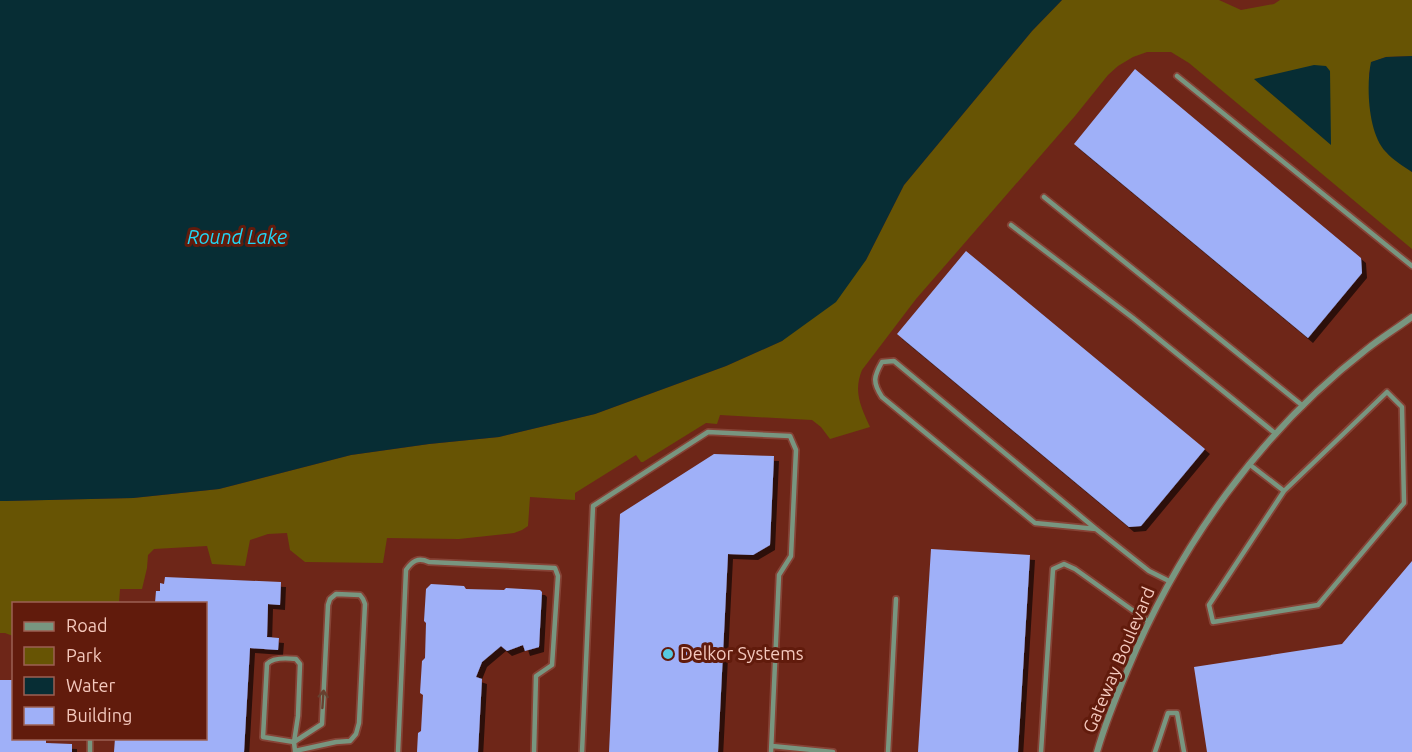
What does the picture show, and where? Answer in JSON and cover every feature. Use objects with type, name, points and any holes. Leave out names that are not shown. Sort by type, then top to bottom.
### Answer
[{"type":"street","name":"Gateway Boulevard","points":[[1097,752],[1136,648],[1169,581],[1222,500],[1249,464],[1303,406],[1368,348],[1412,317]]},
{"type":"lane","points":[[1177,75],[1412,266]]},
{"type":"lane","points":[[1044,197],[1303,406]]},
{"type":"lane","points":[[1011,225],[1133,318],[1276,434]]},
{"type":"lane","points":[[1096,530],[1035,523],[882,397],[876,388],[876,373],[882,362],[894,361],[1096,530],[1149,571],[1169,581]]},
{"type":"lane","points":[[1387,392],[1402,407],[1404,503],[1318,605],[1213,622],[1209,605],[1284,491],[1387,392]]},
{"type":"lane","points":[[582,752],[592,506],[708,432],[790,436],[796,450],[791,556],[779,575],[772,749],[834,752]]},
{"type":"lane","points":[[1249,464],[1284,491]]},
{"type":"lane","points":[[398,752],[405,570],[411,562],[424,559],[429,562],[555,568],[558,576],[552,665],[536,676],[534,752]]},
{"type":"lane","points":[[1041,752],[1053,569],[1064,564],[1075,569],[1149,622]]},
{"type":"lane","points":[[294,742],[295,752],[350,741],[356,734],[359,723],[365,604],[360,595],[336,594],[330,599],[322,724],[294,742],[263,737],[266,670],[269,662],[296,659],[300,664],[298,716],[294,742]]},
{"type":"lane","points":[[888,752],[896,599]]},
{"type":"lane","points":[[1155,752],[1168,712],[1177,713],[1184,752]]},
{"type":"green space","points":[[1062,0],[1219,0],[1241,10],[1274,4],[1280,0],[1412,0],[1412,56],[1386,57],[1372,62],[1369,74],[1385,151],[1412,172],[1412,249],[1189,63],[1171,52],[1147,52],[1133,57],[1108,75],[916,299],[862,370],[858,392],[870,427],[830,439],[812,420],[720,415],[717,424],[706,423],[643,462],[636,455],[575,493],[575,500],[530,497],[528,526],[522,530],[514,533],[459,539],[387,538],[383,563],[305,562],[290,550],[287,533],[268,534],[250,540],[245,566],[212,564],[207,546],[154,549],[148,555],[142,589],[120,589],[119,602],[12,602],[12,636],[0,633],[0,501],[133,498],[219,489],[351,455],[499,437],[595,414],[726,366],[782,341],[866,260],[904,185],[1032,31]]},
{"type":"water","name":"Round Lake","points":[[0,0],[1062,0],[1032,31],[904,185],[866,260],[836,302],[782,341],[726,366],[595,414],[499,437],[351,455],[219,489],[133,498],[0,501]]},
{"type":"water","points":[[1412,56],[1412,172],[1386,152],[1375,134],[1370,109],[1369,72],[1371,62],[1386,57]]},
{"type":"water","points":[[1314,65],[1326,66],[1330,71],[1331,145],[1254,79]]},
{"type":"building","points":[[1135,69],[1361,258],[1362,273],[1308,338],[1074,144]]},
{"type":"building","points":[[966,251],[1205,449],[1141,526],[1129,527],[897,334]]},
{"type":"building","name":"Delkor Systems","points":[[714,454],[774,456],[770,545],[753,555],[728,554],[718,752],[609,752],[620,514]]},
{"type":"building","points":[[931,549],[1030,555],[1018,752],[918,752]]},
{"type":"building","points":[[1412,561],[1412,752],[1207,752],[1194,667],[1342,644]]},
{"type":"building","points":[[165,577],[281,582],[280,605],[268,604],[267,637],[279,638],[278,650],[250,648],[244,752],[114,752],[115,740],[207,740],[207,602],[155,602],[156,591],[160,591],[160,583],[164,584]]},
{"type":"building","points":[[431,584],[464,586],[466,589],[504,590],[506,588],[542,592],[539,647],[525,651],[523,645],[507,651],[501,646],[482,662],[476,677],[482,679],[478,752],[417,752],[423,695],[420,693],[422,661],[425,658],[426,589]]},
{"type":"building","points":[[0,680],[12,680],[12,740],[46,740],[46,743],[72,744],[72,752],[0,752]]},
{"type":"place","name":"Delkor Systems","points":[[668,654]]}]
